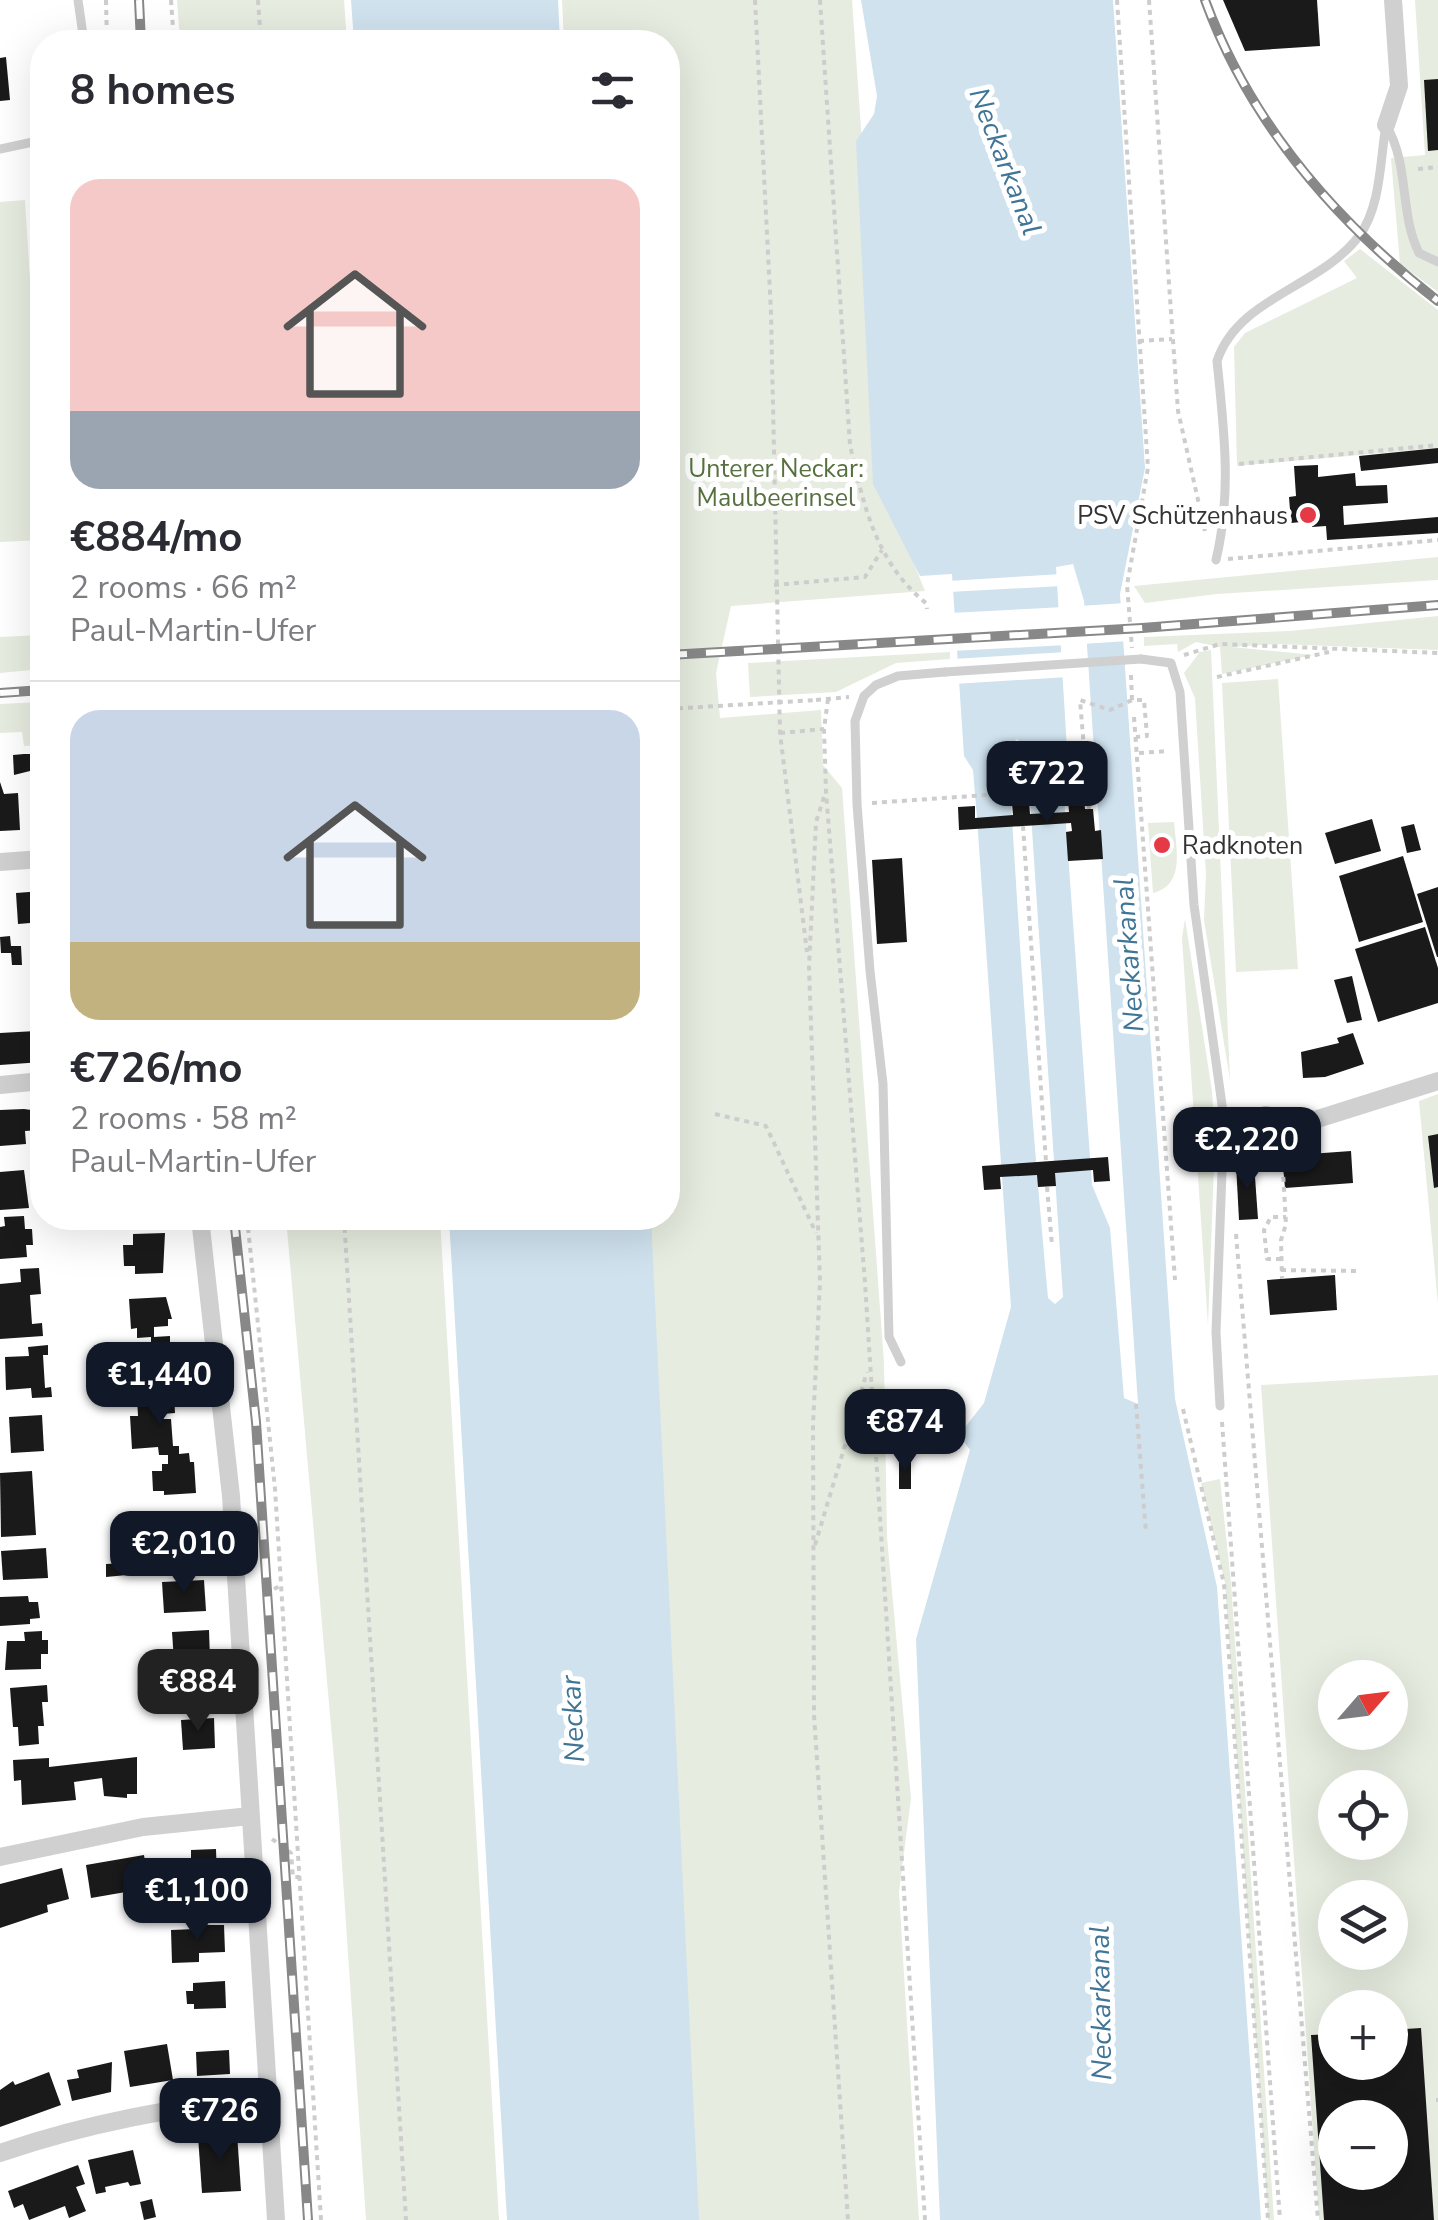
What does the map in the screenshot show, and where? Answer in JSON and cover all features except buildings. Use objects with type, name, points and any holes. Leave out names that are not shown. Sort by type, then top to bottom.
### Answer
[{"type":"street","points":[[1386,125],[1399,86],[1394,0]]},
{"type":"street","points":[[0,862],[30,860]]},
{"type":"street","points":[[1272,1116],[1308,1122],[1438,1080]]},
{"type":"street","points":[[0,1085],[30,1082]]},
{"type":"street","points":[[201,1230],[230,1496],[276,2220]]},
{"type":"street","points":[[0,1857],[142,1827],[250,1816]]},
{"type":"street","points":[[0,2153],[67,2130],[134,2114],[268,2096]]},
{"type":"lane","points":[[78,0],[82,30]]},
{"type":"lane","points":[[1386,125],[1397,144],[1404,172],[1412,239],[1419,253],[1438,262]]},
{"type":"lane","points":[[1216,560],[1228,465],[1217,361],[1222,344],[1244,320],[1340,255],[1360,236],[1375,201],[1386,125]]},
{"type":"lane","points":[[0,149],[30,143]]},
{"type":"lane","points":[[901,1362],[889,1337],[883,1084],[857,804],[855,720],[864,696],[876,685],[898,676],[1137,656],[1171,663],[1180,692],[1194,905],[1224,1120],[1216,1332],[1220,1406]]},
{"type":"lane","points":[[1224,1120],[1272,1116]]},
{"type":"path","points":[[106,0],[107,30]]},
{"type":"path","points":[[171,0],[173,30]]},
{"type":"path","points":[[258,0],[260,30]]},
{"type":"path","points":[[755,0],[772,312],[774,585],[780,732],[809,967]]},
{"type":"path","points":[[820,0],[850,445],[864,512],[882,550],[907,587],[926,602],[927,609]]},
{"type":"path","points":[[1117,0],[1148,468],[1126,585],[1137,656]]},
{"type":"path","points":[[1148,0],[1178,411],[1209,553],[1216,560]]},
{"type":"path","points":[[1425,168],[1438,168]]},
{"type":"path","points":[[1139,342],[1172,339]]},
{"type":"path","points":[[1242,463],[1438,444]]},
{"type":"path","points":[[1224,513],[1285,508]]},
{"type":"path","points":[[1246,558],[1438,540]]},
{"type":"path","points":[[774,585],[865,577],[882,550]]},
{"type":"path","points":[[1171,663],[1190,651],[1220,644],[1438,653]]},
{"type":"path","points":[[1217,677],[1331,651]]},
{"type":"path","points":[[1132,700],[1129,675],[1134,670]]},
{"type":"path","points":[[680,707],[864,696]]},
{"type":"path","points":[[828,699],[824,729],[826,792],[865,1283],[926,2220]]},
{"type":"path","points":[[1089,809],[1080,700],[1110,710],[1132,700],[1144,700],[1147,736],[1136,737]]},
{"type":"path","points":[[1134,717],[1175,1280]]},
{"type":"path","points":[[780,732],[824,729]]},
{"type":"path","points":[[1018,748],[1021,803]]},
{"type":"path","points":[[1138,753],[1184,751]]},
{"type":"path","points":[[857,804],[1088,788]]},
{"type":"path","points":[[826,792],[816,822],[809,967],[818,1238],[814,1715],[848,2220]]},
{"type":"path","points":[[1023,826],[1046,1162]]},
{"type":"path","points":[[715,1114],[766,1126],[818,1238]]},
{"type":"path","points":[[1272,1116],[1286,1216],[1282,1279]]},
{"type":"path","points":[[1047,1186],[1052,1245]]},
{"type":"path","points":[[1281,1259],[1267,1260],[1264,1230],[1270,1218],[1286,1216]]},
{"type":"path","points":[[1233,1220],[1318,2220]]},
{"type":"path","points":[[248,1230],[282,1586],[321,2220]]},
{"type":"path","points":[[345,1230],[406,2220]]},
{"type":"path","points":[[1324,1269],[1325,1276]]},
{"type":"path","points":[[1282,1270],[1360,1271]]},
{"type":"path","points":[[1303,1270],[1303,1278]]},
{"type":"path","points":[[814,1550],[869,1366]]},
{"type":"path","points":[[1136,1404],[1146,1534]]},
{"type":"path","points":[[1220,1406],[1256,1842],[1280,2220]]},
{"type":"path","points":[[1183,1410],[1224,1584],[1268,2220]]},
{"type":"path","points":[[274,1589],[282,1586]]},
{"type":"path","points":[[1242,1841],[1256,1842]]},
{"type":"path","points":[[291,1854],[292,1877],[300,1877]]},
{"type":"path","points":[[1258,2080],[1271,2081]]},
{"type":"green space","points":[[177,0],[344,0],[346,30],[179,30]]},
{"type":"green space","name":"Unterer Neckar: Maulbeerinsel","points":[[562,0],[852,0],[887,497],[925,591],[731,606],[716,673],[720,718],[821,710],[823,765],[842,788],[884,1363],[887,1537],[911,1798],[899,1892],[919,2220],[692,2220],[642,1230],[680,1230],[680,30],[563,30]]},
{"type":"green space","points":[[1415,0],[1438,0],[1438,292],[1400,264],[1391,158],[1425,155]]},
{"type":"green space","points":[[25,200],[30,280],[30,541],[0,542],[0,202]]},
{"type":"green space","points":[[1360,249],[1438,310],[1438,448],[1237,466],[1234,347],[1245,333],[1357,278],[1344,261]]},
{"type":"green space","points":[[1438,557],[1438,580],[1217,594],[1145,603],[1134,586]]},
{"type":"green space","points":[[1438,616],[1438,650],[1277,644],[1232,647],[1314,655],[1222,674],[1220,647],[1196,642],[1178,652],[1177,644],[1144,646],[1144,637],[1290,631]]},
{"type":"green space","points":[[30,636],[30,670],[0,673],[0,637]]},
{"type":"green space","points":[[1211,650],[1230,1080],[1204,920],[1206,874],[1195,698],[1184,673],[1200,652]]},
{"type":"green space","points":[[950,652],[950,659],[896,663],[836,692],[750,697],[748,663]]},
{"type":"green space","points":[[1278,679],[1298,969],[1236,972],[1222,683]]},
{"type":"green space","points":[[30,703],[30,746],[24,746],[22,732],[0,733],[0,704]]},
{"type":"green space","points":[[1174,822],[1175,874],[1163,889],[1153,893],[1148,823]]},
{"type":"green space","points":[[1185,919],[1212,1091],[1215,1138],[1208,1325],[1182,938]]},
{"type":"green space","points":[[1438,1094],[1438,1304],[1419,1101]]},
{"type":"green space","points":[[287,1230],[441,1230],[499,2220],[366,2220],[338,1805]]},
{"type":"green space","points":[[1438,1375],[1438,2220],[1319,2220],[1261,1385]]},
{"type":"green space","points":[[1220,1479],[1231,1583],[1274,2220],[1268,2220],[1225,1583],[1201,1483]]},
{"type":"water","points":[[351,0],[558,0],[559,30],[353,30]]},
{"type":"water","name":"Neckarkanal","points":[[861,0],[1113,0],[1145,468],[1120,594],[1175,1399],[1217,1587],[1261,2220],[940,2220],[916,1639],[970,1450],[959,1435],[984,1403],[1011,1307],[977,818],[973,770],[964,756],[952,574],[920,576],[873,484],[856,141],[874,114],[877,96]],"holes":[[[1073,564],[1084,601],[1138,1404],[1124,1398],[1110,1228],[1092,1185],[1062,770],[1067,750],[1056,567]],[[1017,739],[1025,746],[1031,814],[1063,1297],[1055,1304],[1048,1298],[1021,954],[1008,747]]]},
{"type":"water","name":"Neckar","points":[[450,1230],[652,1230],[699,2220],[507,2220]]},
{"type":"pier","points":[[1062,574],[1062,586],[949,592],[948,581]]},
{"type":"pier","points":[[1126,603],[1129,641],[1082,644],[1079,606]]},
{"type":"pier","points":[[1064,607],[1066,645],[952,651],[950,613]]},
{"type":"pier","points":[[1066,652],[1068,677],[954,684],[953,659]]},
{"type":"railway","points":[[139,0],[140,30]]},
{"type":"railway","points":[[1205,0],[1246,88],[1300,167],[1365,238],[1438,301]]},
{"type":"railway","points":[[680,654],[1142,628],[1438,605]]},
{"type":"railway","points":[[0,693],[30,691]]},
{"type":"railway","points":[[235,1230],[256,1422],[308,2220]]},
{"type":"place","name":"PSV Schützenhaus","points":[[1308,515]]},
{"type":"place","name":"Radknoten","points":[[1162,845]]}]
